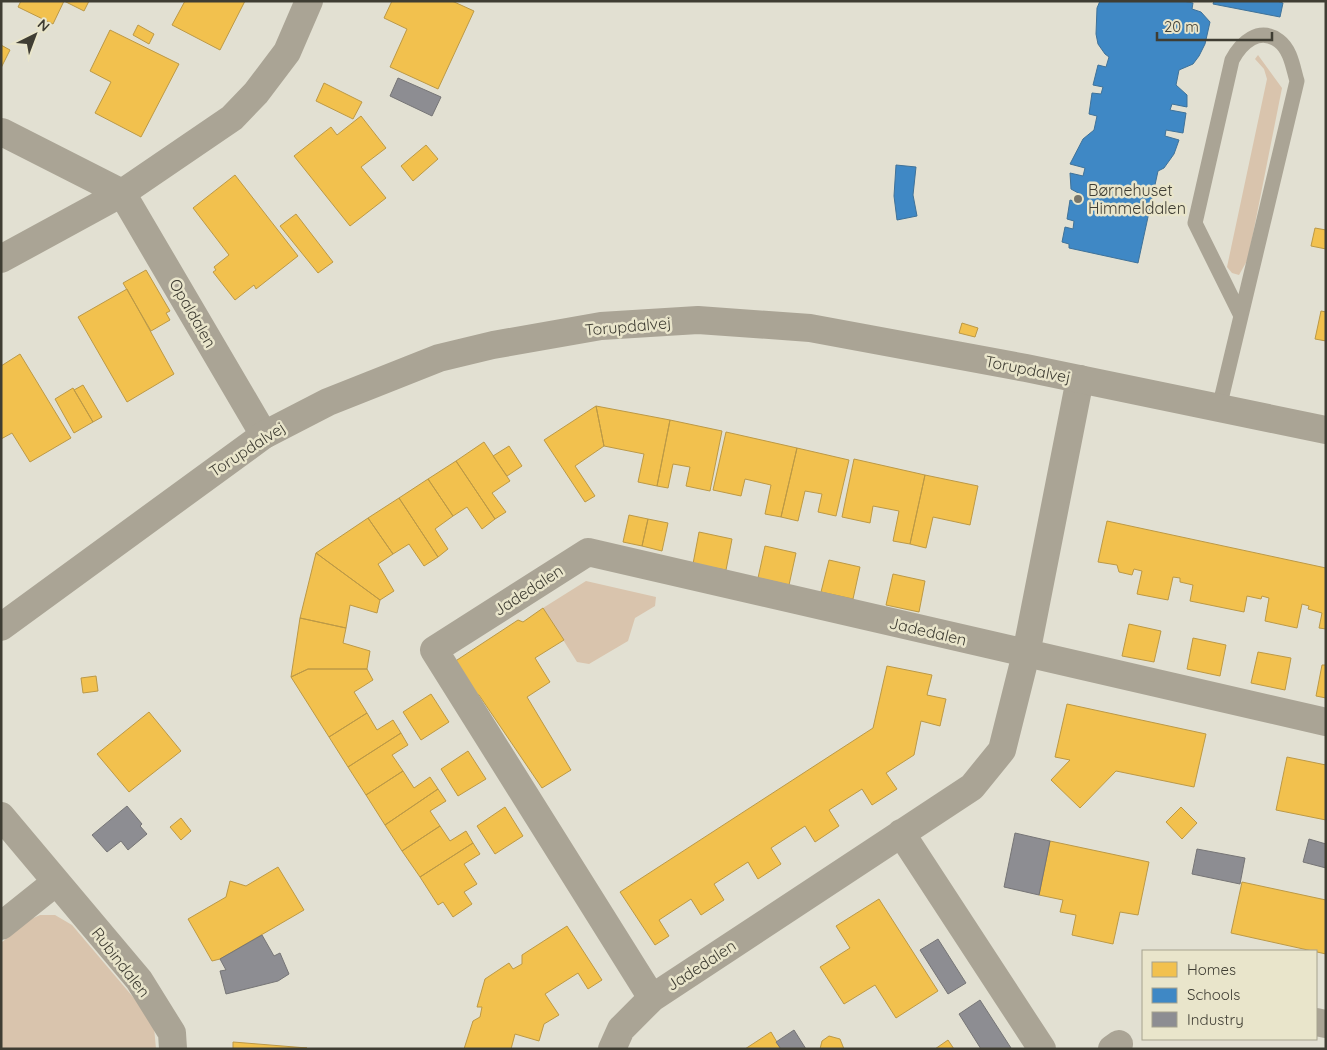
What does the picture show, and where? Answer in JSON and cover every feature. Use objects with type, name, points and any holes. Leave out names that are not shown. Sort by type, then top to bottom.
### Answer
[{"type":"street","points":[[1,259],[122,193],[232,118],[250,100],[286,52],[309,1]]},
{"type":"street","points":[[2,132],[122,193]]},
{"type":"street","name":"Opaldalen","points":[[122,193],[264,435]]},
{"type":"street","name":"Torupdalvej","points":[[1,627],[264,435],[328,402],[439,358],[494,345],[601,326],[688,320],[810,328],[1080,379],[1326,430]]},
{"type":"street","name":"Jadedalen","points":[[612,1049],[622,1029],[652,998],[972,787],[1002,750],[1026,654],[1080,379]]},
{"type":"street","name":"Jadedalen","points":[[652,998],[434,650],[588,552],[1326,722]]},
{"type":"street","name":"Rubindalen","points":[[1,816],[139,980],[172,1032],[173,1049]]},
{"type":"street","points":[[901,833],[1042,1049]]},
{"type":"street","points":[[1,926],[56,882]]},
{"type":"lane","points":[[1219,408],[1241,316],[1297,81],[1289,56],[1280,42],[1266,36],[1251,38],[1240,45],[1232,60],[1195,223],[1241,316]]},
{"type":"shaded area","points":[[1258,55],[1282,88],[1248,259],[1239,275],[1232,273],[1227,267],[1267,79],[1264,69],[1255,59]]},
{"type":"shaded area","points":[[586,581],[656,597],[655,606],[635,618],[628,641],[589,664],[577,662],[543,608]]},
{"type":"shaded area","points":[[40,915],[55,915],[72,925],[144,1010],[154,1027],[156,1049],[1,1049],[1,943],[29,920]]},
{"type":"building: Homes","points":[[21,1],[64,1],[53,24],[18,7]]},
{"type":"building: Homes","points":[[64,1],[89,1],[84,11]]},
{"type":"building: Homes","points":[[185,1],[245,1],[220,50],[172,25]]},
{"type":"building: Homes","points":[[392,1],[452,1],[474,11],[438,89],[390,67],[407,29],[384,18]]},
{"type":"building: Homes","points":[[138,25],[154,34],[149,44],[133,35]]},
{"type":"building: Homes","points":[[110,30],[179,64],[141,137],[95,113],[111,82],[90,71]]},
{"type":"building: Homes","points":[[1,45],[10,50],[1,68]]},
{"type":"building: Homes","points":[[324,83],[362,102],[353,119],[316,101]]},
{"type":"building: Homes","points":[[361,116],[386,148],[361,167],[386,198],[350,226],[294,156],[331,127],[337,135]]},
{"type":"building: Homes","points":[[426,145],[438,159],[413,181],[401,166]]},
{"type":"building: Homes","points":[[235,175],[298,256],[256,289],[254,285],[235,300],[213,272],[216,270],[214,267],[229,255],[193,208]]},
{"type":"building: Homes","points":[[296,214],[333,262],[318,273],[280,226]]},
{"type":"building: Homes","points":[[1315,228],[1326,230],[1326,249],[1311,246]]},
{"type":"building: Homes","points":[[146,270],[170,311],[166,313],[170,320],[151,331],[123,283]]},
{"type":"building: Homes","points":[[127,289],[174,374],[127,402],[78,317]]},
{"type":"building: Homes","points":[[1321,311],[1326,312],[1326,341],[1315,339]]},
{"type":"building: Homes","points":[[962,323],[978,328],[975,337],[959,333]]},
{"type":"building: Homes","points":[[20,354],[71,438],[30,462],[12,433],[1,439],[1,366]]},
{"type":"building: Homes","points":[[83,385],[102,417],[93,422],[74,390]]},
{"type":"building: Homes","points":[[73,388],[93,422],[74,433],[55,399]]},
{"type":"building: Homes","points":[[596,406],[604,446],[575,466],[595,496],[585,502],[544,440]]},
{"type":"building: Homes","points":[[596,406],[670,420],[657,486],[638,482],[644,454],[604,446]]},
{"type":"building: Homes","points":[[670,420],[722,431],[710,491],[686,486],[690,467],[673,464],[668,488],[657,486]]},
{"type":"building: Homes","points":[[726,432],[797,448],[781,517],[765,514],[771,485],[745,479],[741,496],[713,490]]},
{"type":"building: Homes","points":[[484,442],[510,481],[492,493],[506,512],[495,519],[456,461]]},
{"type":"building: Homes","points":[[509,446],[522,466],[507,476],[493,456]]},
{"type":"building: Homes","points":[[797,448],[849,460],[836,516],[818,512],[822,494],[805,491],[798,521],[781,517]]},
{"type":"building: Homes","points":[[854,459],[925,475],[910,544],[893,541],[899,511],[873,506],[870,523],[842,517]]},
{"type":"building: Homes","points":[[456,461],[495,519],[482,529],[467,507],[453,516],[428,479]]},
{"type":"building: Homes","points":[[925,475],[978,486],[970,525],[933,517],[926,548],[910,544]]},
{"type":"building: Homes","points":[[428,479],[453,516],[435,529],[448,549],[438,557],[399,498]]},
{"type":"building: Homes","points":[[399,498],[438,557],[424,566],[409,544],[393,554],[368,518]]},
{"type":"building: Homes","points":[[629,515],[648,519],[642,546],[623,542]]},
{"type":"building: Homes","points":[[368,518],[393,554],[378,564],[394,591],[380,600],[316,553]]},
{"type":"building: Homes","points":[[648,519],[668,523],[662,551],[642,546]]},
{"type":"building: Homes","points":[[1107,521],[1326,568],[1326,629],[1319,628],[1322,613],[1308,609],[1309,606],[1302,604],[1297,628],[1265,621],[1269,598],[1262,596],[1261,599],[1247,596],[1244,612],[1190,601],[1193,585],[1180,582],[1180,578],[1173,577],[1168,600],[1137,594],[1142,571],[1134,569],[1132,575],[1119,572],[1117,565],[1098,562]]},
{"type":"building: Homes","points":[[699,532],[732,539],[726,570],[693,564]]},
{"type":"building: Homes","points":[[765,546],[796,553],[789,585],[758,578]]},
{"type":"building: Homes","points":[[316,553],[380,600],[377,613],[350,605],[346,628],[300,618]]},
{"type":"building: Homes","points":[[829,560],[860,567],[853,599],[821,592]]},
{"type":"building: Homes","points":[[893,574],[925,581],[919,612],[886,605]]},
{"type":"building: Homes","points":[[543,608],[564,640],[535,658],[550,682],[527,697],[571,770],[542,788],[479,695],[475,695],[454,662],[518,620],[523,622]]},
{"type":"building: Homes","points":[[300,618],[346,628],[343,643],[370,651],[367,669],[308,669],[291,677]]},
{"type":"building: Homes","points":[[1129,624],[1161,631],[1154,662],[1122,656]]},
{"type":"building: Homes","points":[[1193,638],[1226,645],[1220,676],[1187,669]]},
{"type":"building: Homes","points":[[1258,652],[1291,658],[1285,690],[1251,683]]},
{"type":"building: Homes","points":[[1322,665],[1326,665],[1326,698],[1316,696]]},
{"type":"building: Homes","points":[[887,666],[932,675],[927,695],[946,699],[940,726],[921,721],[914,755],[886,773],[897,789],[872,805],[862,789],[829,810],[839,826],[815,842],[805,826],[771,848],[781,864],[758,879],[748,862],[714,884],[724,900],[701,915],[691,899],[659,920],[669,936],[655,945],[620,892],[873,728]]},
{"type":"building: Homes","points":[[308,669],[367,669],[373,680],[354,692],[367,713],[329,737],[291,677]]},
{"type":"building: Homes","points":[[96,676],[98,691],[83,693],[81,678]]},
{"type":"building: Homes","points":[[431,694],[449,722],[421,740],[403,712]]},
{"type":"building: Homes","points":[[1067,704],[1206,734],[1194,787],[1116,771],[1080,808],[1051,780],[1070,760],[1055,757]]},
{"type":"building: Homes","points":[[149,712],[181,751],[129,792],[97,754]]},
{"type":"building: Homes","points":[[367,713],[377,730],[393,720],[401,733],[348,767],[329,737]]},
{"type":"building: Homes","points":[[401,733],[408,745],[392,755],[403,771],[366,795],[348,767]]},
{"type":"building: Homes","points":[[468,751],[486,779],[458,796],[441,769]]},
{"type":"building: Homes","points":[[1287,757],[1326,765],[1326,820],[1276,810]]},
{"type":"building: Homes","points":[[403,771],[414,788],[430,777],[438,789],[385,825],[366,795]]},
{"type":"building: Homes","points":[[438,789],[446,801],[430,811],[440,826],[402,851],[385,825]]},
{"type":"building: Homes","points":[[505,807],[523,836],[495,854],[477,826]]},
{"type":"building: Homes","points":[[1181,807],[1197,823],[1182,839],[1166,822]]},
{"type":"building: Homes","points":[[181,818],[191,831],[181,840],[170,827]]},
{"type":"building: Homes","points":[[440,826],[450,841],[466,831],[473,843],[420,877],[402,851]]},
{"type":"building: Homes","points":[[1050,841],[1149,862],[1138,915],[1120,912],[1113,944],[1072,935],[1076,915],[1060,912],[1063,900],[1039,895]]},
{"type":"building: Homes","points":[[473,843],[480,854],[464,864],[477,884],[464,892],[472,904],[453,917],[443,902],[438,905],[420,877]]},
{"type":"building: Homes","points":[[278,867],[304,910],[220,959],[212,961],[188,919],[226,897],[230,881],[246,886]]},
{"type":"building: Homes","points":[[1242,882],[1326,900],[1326,954],[1317,952],[1317,950],[1308,950],[1231,933]]},
{"type":"building: Homes","points":[[879,899],[938,991],[896,1018],[875,985],[844,1004],[820,967],[850,948],[836,926]]},
{"type":"building: Homes","points":[[567,926],[602,980],[588,989],[578,973],[545,994],[559,1015],[544,1024],[539,1041],[515,1034],[511,1049],[464,1049],[473,1021],[480,1017],[482,1007],[477,1007],[485,979],[509,963],[513,969],[522,964],[522,955]]},
{"type":"building: Homes","points":[[771,1032],[781,1049],[745,1049]]},
{"type":"building: Homes","points":[[829,1036],[840,1039],[844,1049],[820,1049],[822,1041]]},
{"type":"building: Homes","points":[[948,1040],[954,1049],[935,1049]]},
{"type":"building: Homes","points":[[233,1042],[307,1048],[233,1049]]},
{"type":"building: Schools","points":[[1100,1],[1183,1],[1193,3],[1192,9],[1201,12],[1210,22],[1205,44],[1199,56],[1193,64],[1179,70],[1176,85],[1187,95],[1187,107],[1172,104],[1170,110],[1186,113],[1183,133],[1166,130],[1165,136],[1179,140],[1174,154],[1164,168],[1158,171],[1138,263],[1069,248],[1069,244],[1062,242],[1065,227],[1073,229],[1074,221],[1067,219],[1070,200],[1078,202],[1080,194],[1071,189],[1070,173],[1083,176],[1085,168],[1070,164],[1083,139],[1094,130],[1097,116],[1089,114],[1092,93],[1101,94],[1103,87],[1093,85],[1098,65],[1106,67],[1109,57],[1098,44],[1096,34],[1097,8]]},
{"type":"building: Schools","points":[[1214,1],[1277,1],[1283,3],[1280,17],[1213,4]]},
{"type":"building: Schools","points":[[896,165],[916,167],[913,195],[917,216],[897,220],[894,196]]},
{"type":"building: Industry","points":[[398,78],[441,97],[432,116],[390,96]]},
{"type":"building: Industry","points":[[127,806],[142,824],[140,826],[147,834],[128,850],[121,841],[107,852],[92,835]]},
{"type":"building: Industry","points":[[1015,833],[1050,841],[1039,895],[1004,887]]},
{"type":"building: Industry","points":[[1309,839],[1326,844],[1326,868],[1303,862]]},
{"type":"building: Industry","points":[[1197,849],[1245,858],[1240,884],[1192,874]]},
{"type":"building: Industry","points":[[262,935],[274,956],[280,953],[289,974],[278,981],[226,994],[220,971],[226,970],[220,959]]},
{"type":"building: Industry","points":[[938,939],[966,983],[948,994],[920,950]]},
{"type":"building: Industry","points":[[980,1000],[1010,1049],[981,1049],[959,1014]]},
{"type":"building: Industry","points":[[794,1030],[806,1049],[781,1049],[776,1042]]},
{"type":"place","name":"Børnehuset Himmeldalen","points":[[1078,199]]}]
